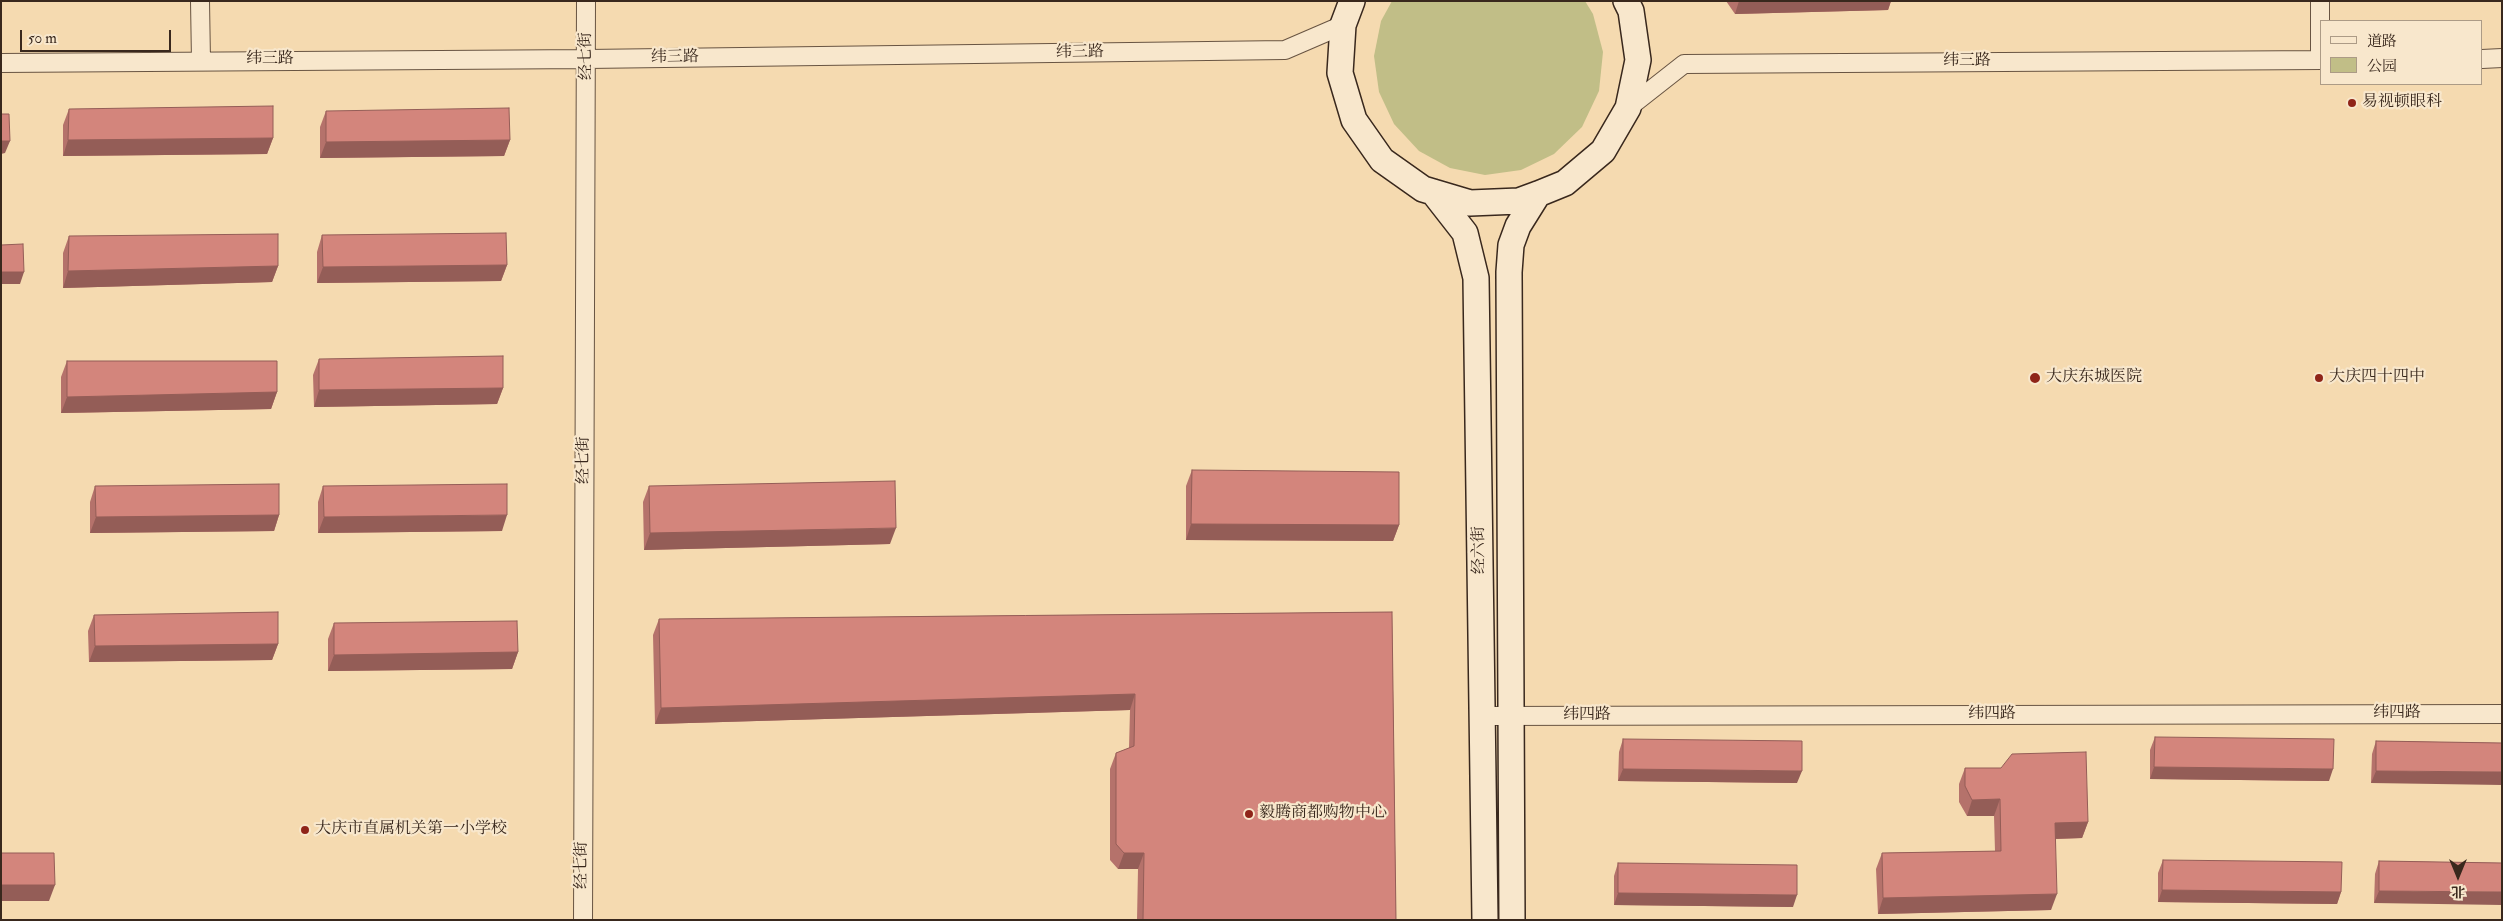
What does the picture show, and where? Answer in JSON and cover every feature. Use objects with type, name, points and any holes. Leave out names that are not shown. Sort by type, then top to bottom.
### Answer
[{"type":"main road","points":[[1352,1],[1343,25],[1340,73],[1354,120],[1382,160],[1422,189],[1470,203],[1519,201],[1538,194],[1566,183],[1603,151],[1628,108],[1638,60],[1631,11],[1626,1]]},
{"type":"main road","name":"经六街","points":[[1432,192],[1465,233],[1476,278],[1485,920]]},
{"type":"main road","name":"经六街","points":[[1512,920],[1509,272],[1511,245],[1518,226],[1538,194]]},
{"type":"street","points":[[200,1],[201,61]]},
{"type":"street","name":"经七街","points":[[583,920],[586,1]]},
{"type":"street","points":[[2320,1],[2320,20]]},
{"type":"street","name":"纬三路","points":[[1,63],[587,59],[1285,50],[1343,25]]},
{"type":"street","points":[[2483,59],[2502,58]]},
{"type":"street","name":"纬三路","points":[[1628,108],[1684,64],[2320,60]]},
{"type":"street","name":"纬四路","points":[[1483,716],[2502,714]]},
{"type":"green space","points":[[1392,1],[1585,1],[1593,14],[1603,52],[1599,91],[1582,127],[1554,154],[1521,170],[1485,175],[1450,168],[1419,151],[1394,124],[1379,92],[1374,56],[1381,21]]},
{"type":"building","points":[[273,106],[273,138],[68,140],[69,109]]},
{"type":"building","points":[[509,108],[510,140],[326,142],[326,111]]},
{"type":"building","points":[[1,114],[9,114],[10,141],[1,141]]},
{"type":"building","points":[[506,233],[507,265],[323,267],[322,235]]},
{"type":"building","points":[[278,234],[278,266],[68,271],[69,236]]},
{"type":"building","points":[[23,244],[24,272],[1,272],[1,245]]},
{"type":"building","points":[[503,356],[503,388],[319,390],[319,359]]},
{"type":"building","points":[[67,361],[277,361],[277,392],[67,397]]},
{"type":"building","points":[[1192,470],[1399,472],[1399,525],[1191,524]]},
{"type":"building","points":[[895,481],[896,528],[650,533],[649,486]]},
{"type":"building","points":[[279,484],[279,515],[96,517],[95,486]]},
{"type":"building","points":[[507,484],[507,515],[324,517],[323,486]]},
{"type":"building","points":[[278,612],[278,644],[95,646],[94,615]]},
{"type":"building","name":"毅腾商都购物中心","points":[[1392,612],[1396,920],[1143,920],[1144,853],[1124,853],[1116,844],[1116,753],[1134,746],[1135,694],[661,708],[659,619]]},
{"type":"building","points":[[517,621],[518,652],[334,655],[334,623]]},
{"type":"building","points":[[2155,737],[2334,739],[2333,769],[2154,767]]},
{"type":"building","points":[[1623,739],[1802,741],[1802,771],[1623,769]]},
{"type":"building","points":[[2376,741],[2502,743],[2502,772],[2376,771]]},
{"type":"building","points":[[2086,752],[2088,822],[2055,823],[2057,894],[1883,898],[1882,853],[2001,851],[2000,799],[1972,800],[1965,786],[1965,768],[2001,768],[2012,754]]},
{"type":"building","points":[[1,853],[54,853],[55,885],[1,885]]},
{"type":"building","points":[[2163,860],[2342,862],[2341,892],[2162,890]]},
{"type":"building","points":[[2379,861],[2502,863],[2502,892],[2379,891]]},
{"type":"building","points":[[1618,863],[1797,865],[1797,895],[1618,893]]},
{"type":"place","name":"易视顿眼科","points":[[2352,103]]},
{"type":"place","name":"大庆东城医院","points":[[2035,378]]},
{"type":"place","name":"大庆四十四中","points":[[2319,378]]},
{"type":"place","name":"毅腾商都购物中心","points":[[1249,814]]},
{"type":"place","name":"大庆市直属机关第一小学校","points":[[305,830]]}]
